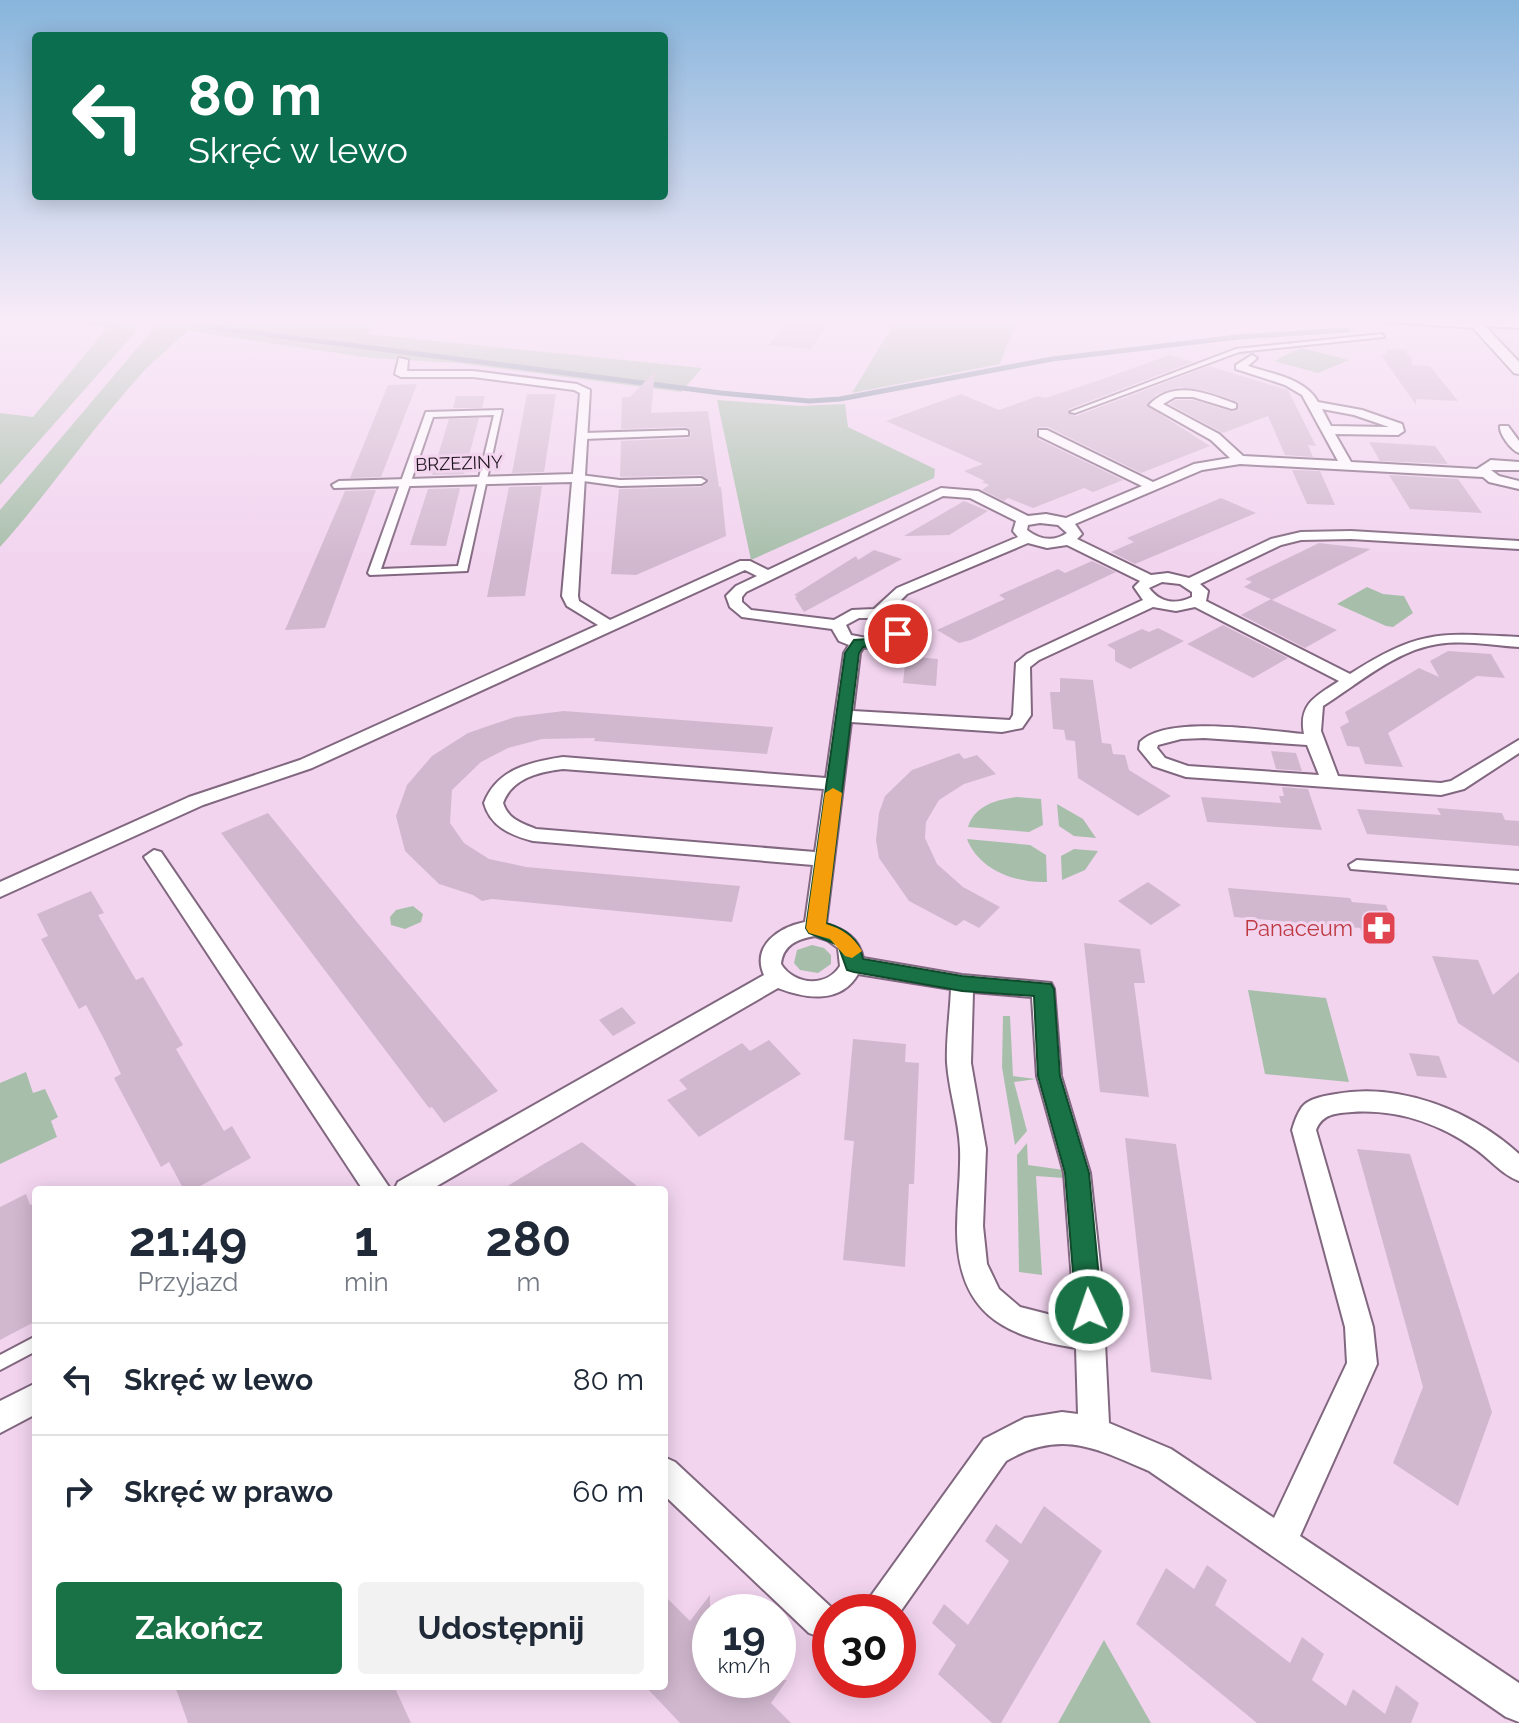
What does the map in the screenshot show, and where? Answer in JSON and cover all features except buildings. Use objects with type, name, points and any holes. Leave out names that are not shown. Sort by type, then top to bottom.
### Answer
[{"type":"street","points":[[587,400],[570,596],[572,603],[608,625]]},
{"type":"street","points":[[1159,400],[1155,405],[1215,437],[1240,460]]},
{"type":"street","points":[[1215,400],[1232,406]]},
{"type":"street","points":[[1312,400],[1347,466]]},
{"type":"street","points":[[1315,405],[1330,406],[1398,427],[1398,431],[1329,430]]},
{"type":"street","points":[[499,412],[483,480],[463,569],[374,573],[429,414],[499,412]]},
{"type":"street","points":[[1484,473],[1487,465],[1512,465],[1519,450],[1504,429]]},
{"type":"street","points":[[584,436],[685,433]]},
{"type":"street","points":[[1043,433],[1153,487]]},
{"type":"street","points":[[838,625],[747,614],[735,604],[734,596],[741,589],[941,492],[973,494],[1027,521],[1042,518],[1066,523],[1199,467],[1240,460],[1484,473],[1494,479],[1519,485]]},
{"type":"street","points":[[580,478],[620,483],[701,481]]},
{"type":"street","name":"BRZEZINY","points":[[339,485],[580,478]]},
{"type":"street","points":[[1027,521],[1020,531],[1028,538],[1044,543],[1068,540],[1149,580]]},
{"type":"street","points":[[1066,523],[1075,534],[1068,540]]},
{"type":"street","points":[[1190,583],[1276,542],[1301,536],[1351,535],[1519,545]]},
{"type":"street","points":[[878,614],[902,591],[1028,538]]},
{"type":"street","points":[[0,890],[196,801],[306,764],[745,564],[769,576]]},
{"type":"street","points":[[1197,602],[1200,591],[1190,583],[1173,578],[1144,583],[1142,592],[1153,601],[1181,606],[1197,602],[1352,681]]},
{"type":"street","points":[[844,716],[1002,727],[1016,724],[1022,715],[1022,666],[1033,657],[1153,601]]},
{"type":"street","points":[[857,613],[878,614],[898,624],[898,634],[887,642],[859,643],[845,638],[838,625],[857,613]]},
{"type":"street","points":[[1331,781],[1309,712],[1316,703],[1413,645],[1436,639],[1519,642]]},
{"type":"street","points":[[815,928],[852,653],[859,643]]},
{"type":"street","points":[[1317,741],[1181,732],[1156,736],[1149,742],[1148,749],[1159,762],[1186,771],[1441,789],[1457,785],[1519,745]]},
{"type":"street","points":[[825,859],[533,835],[503,823],[494,807],[495,797],[512,776],[526,768],[563,763],[834,784]]},
{"type":"street","points":[[154,857],[375,1186]]},
{"type":"street","points":[[1357,865],[1519,877]]},
{"type":"street","points":[[815,928],[845,940],[851,948],[854,965],[843,980],[823,989],[799,988],[779,977],[770,958],[772,948],[789,933],[815,928]]},
{"type":"street","points":[[854,965],[962,983],[1043,989],[1049,1076],[1077,1173],[1094,1432]]},
{"type":"street","points":[[414,1186],[779,977]]},
{"type":"street","points":[[962,983],[959,1065],[973,1147],[972,1259],[975,1278],[991,1301],[1010,1317],[1029,1325],[1090,1337]]},
{"type":"street","points":[[1280,1542],[1362,1364],[1359,1327],[1304,1130],[1311,1114],[1328,1105],[1352,1101],[1405,1107],[1474,1135],[1519,1170]]},
{"type":"street","points":[[0,1418],[32,1400]]},
{"type":"street","points":[[893,1594],[995,1450],[1025,1433],[1062,1427],[1094,1432],[1160,1460],[1519,1704]]},
{"type":"street","points":[[668,1477],[812,1613]]},
{"type":"lane","points":[[1073,412],[1104,400]]},
{"type":"lane","points":[[0,1363],[32,1345]]},
{"type":"green space","points":[[47,400],[75,400],[0,485],[0,413],[33,417]]},
{"type":"green space","points":[[93,400],[119,400],[0,547],[0,510]]},
{"type":"green space","points":[[717,400],[800,406],[845,404],[848,427],[935,469],[934,478],[751,560]]},
{"type":"green space","points":[[1367,587],[1383,594],[1404,596],[1413,613],[1393,627],[1337,604]]},
{"type":"green space","points":[[1017,797],[1041,799],[1043,825],[1029,832],[968,827],[981,809],[994,802]]},
{"type":"green space","points":[[1057,804],[1083,819],[1096,838],[1074,836],[1059,826]]},
{"type":"green space","points":[[967,839],[1030,845],[1046,855],[1047,882],[1023,880],[1000,872],[980,859]]},
{"type":"green space","points":[[1074,849],[1098,851],[1085,870],[1062,880],[1061,856]]},
{"type":"green space","points":[[413,906],[423,914],[421,922],[405,929],[391,925],[390,917],[396,910]]},
{"type":"green space","points":[[812,945],[824,948],[831,955],[831,964],[818,973],[800,970],[794,963],[797,950]]},
{"type":"green space","points":[[1248,990],[1326,998],[1349,1082],[1265,1074]]},
{"type":"green space","points":[[1003,1016],[1010,1016],[1013,1076],[1036,1079],[1014,1082],[1027,1131],[1015,1145],[1002,1067]]},
{"type":"green space","points":[[26,1072],[33,1093],[45,1089],[58,1117],[51,1121],[57,1137],[0,1164],[0,1083]]},
{"type":"green space","points":[[1027,1143],[1028,1165],[1064,1170],[1064,1178],[1036,1176],[1042,1275],[1019,1272],[1017,1155]]},
{"type":"green space","points":[[1104,1640],[1151,1723],[1058,1723]]},
{"type":"waterway","points":[[802,400],[818,400]]},
{"type":"slow traffic","points":[[833,793],[815,928],[837,934],[852,951]]},
{"type":"place","name":"Panaceum","points":[[1379,928]]},
{"type":"route","points":[[898,634],[887,642],[859,643],[852,653],[815,928],[837,934],[845,940],[854,956],[854,965],[962,983],[1043,989],[1049,1076],[1077,1173],[1089,1310]]}]
